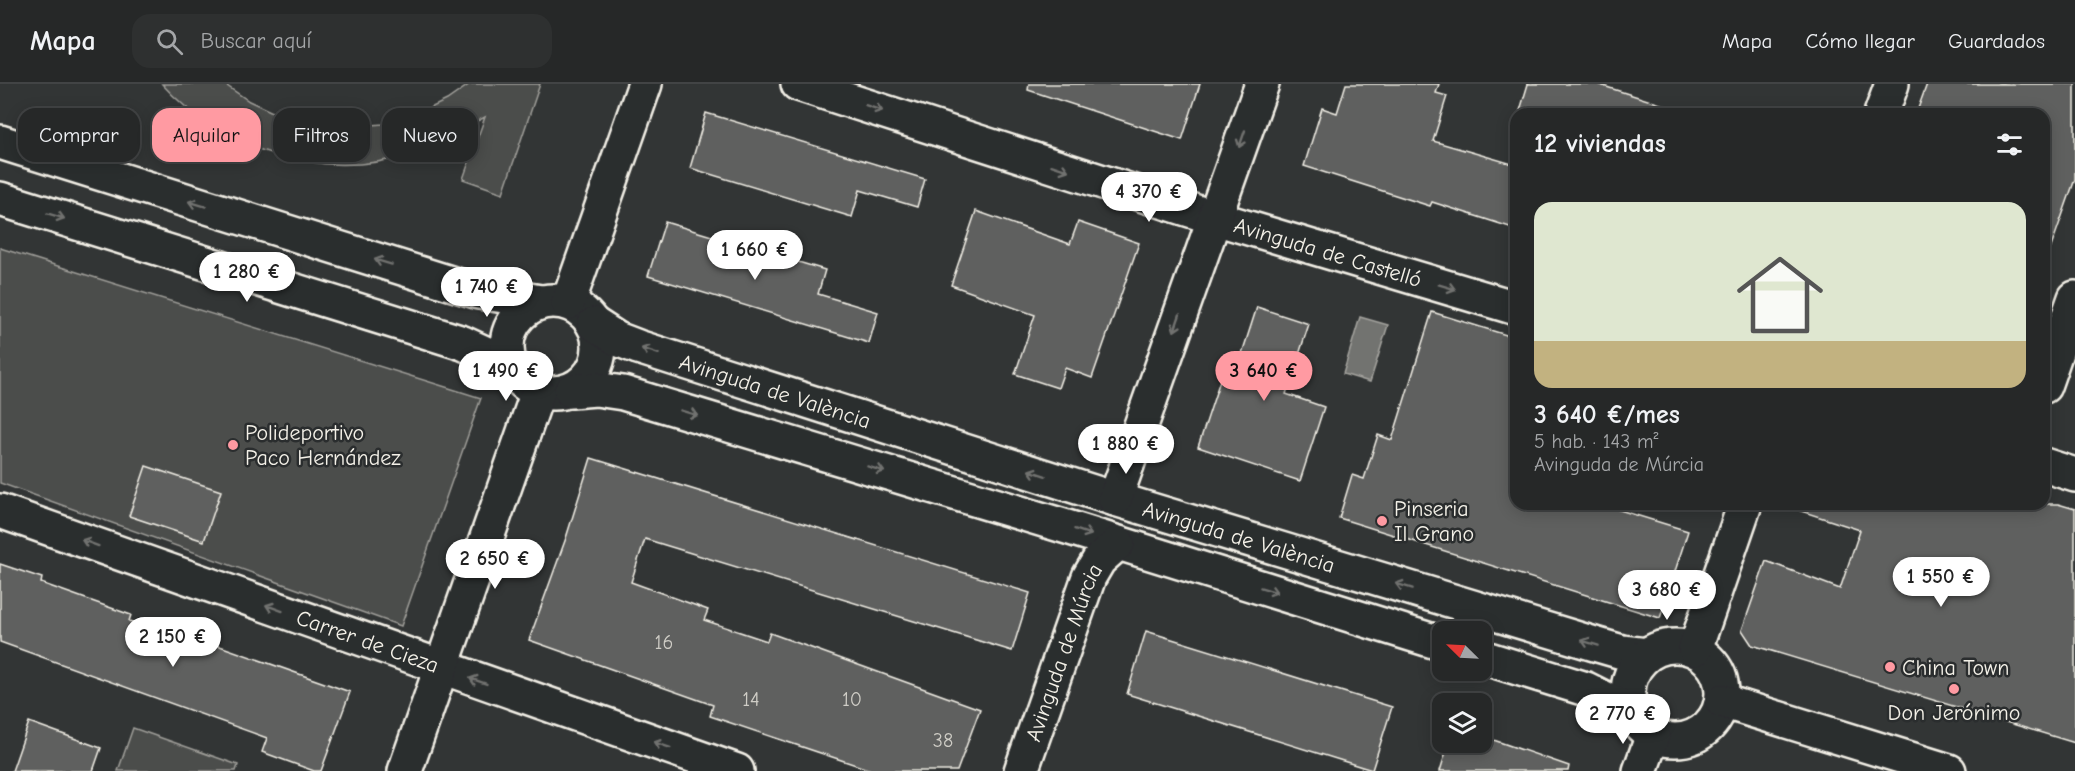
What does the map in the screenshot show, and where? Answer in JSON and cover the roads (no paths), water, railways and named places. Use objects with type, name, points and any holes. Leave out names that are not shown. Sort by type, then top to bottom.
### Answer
[{"type":"street","points":[[512,369],[507,349],[510,328],[523,312],[554,302],[645,84]]},
{"type":"street","name":"Avinguda de Castelló","points":[[798,84],[1215,218],[1510,306]]},
{"type":"street","points":[[1115,499],[1262,84]]},
{"type":"street","points":[[1883,108],[1892,84]]},
{"type":"street","points":[[0,142],[479,292],[554,302],[584,312],[594,324],[600,343],[597,363],[587,380],[571,391],[555,394],[538,392],[523,383],[512,369],[463,343],[0,199]]},
{"type":"street","points":[[2050,369],[2075,298]]},
{"type":"street","name":"Avinguda de València","points":[[594,324],[617,339],[638,347],[1115,499],[1598,645],[1647,655]]},
{"type":"street","name":"Avinguda de València","points":[[571,391],[596,389],[623,393],[1432,641]]},
{"type":"street","points":[[405,771],[538,392]]},
{"type":"street","points":[[2050,467],[2075,475]]},
{"type":"street","points":[[1695,649],[1743,510]]},
{"type":"street","name":"Carrer de Cieza","points":[[0,511],[737,771]]},
{"type":"street","name":"Avinguda de Múrcia","points":[[1021,771],[1089,577],[1099,560],[1118,543]]},
{"type":"street","points":[[1492,660],[1586,689],[1642,724],[1670,741],[1698,735],[1713,722],[1722,701],[1723,685],[1718,671],[1708,658],[1695,649],[1670,646],[1647,655],[1636,666],[1629,680],[1628,696],[1642,724],[1640,771]]},
{"type":"street","points":[[1722,701],[1949,771]]},
{"type":"place","name":"Polideportivo Paco Hernández","points":[[233,445]]},
{"type":"place","name":"Pinseria Il Grano","points":[[1382,521]]},
{"type":"place","name":"China Town","points":[[1890,667]]},
{"type":"place","name":"Don Jerónimo","points":[[1954,689]]}]
